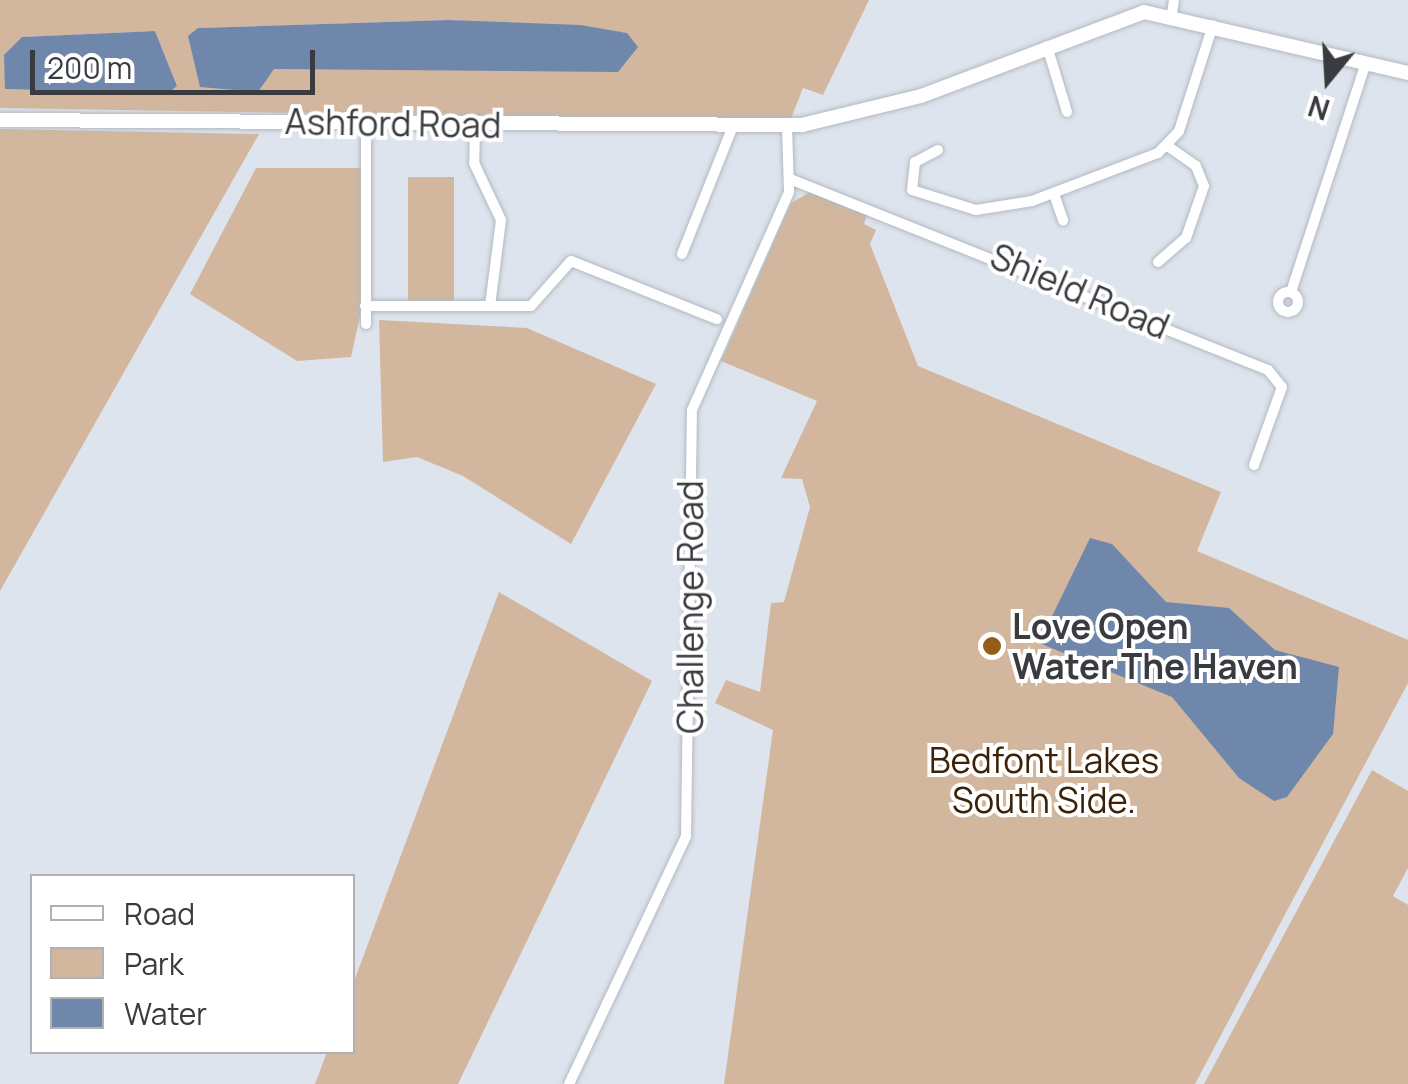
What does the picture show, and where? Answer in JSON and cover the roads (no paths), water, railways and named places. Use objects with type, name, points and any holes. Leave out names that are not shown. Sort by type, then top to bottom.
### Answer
[{"type":"main road","name":"Ashford Road","points":[[0,120],[787,126],[921,96],[1128,14],[1173,7],[1214,24],[1408,73]]},
{"type":"street","points":[[938,150],[915,162],[920,199],[976,210],[1054,194],[1167,146],[1214,24]]},
{"type":"street","points":[[1046,45],[1067,112]]},
{"type":"street","points":[[1291,292],[1366,62]]},
{"type":"street","points":[[366,123],[366,324]]},
{"type":"street","points":[[474,124],[474,163],[501,220],[490,306]]},
{"type":"street","points":[[682,254],[733,126]]},
{"type":"street","name":"Challenge Road","points":[[569,1084],[686,836],[692,410],[790,179],[787,126]]},
{"type":"street","points":[[1166,262],[1204,186],[1167,146]]},
{"type":"street","name":"Shield Road","points":[[790,179],[1268,370],[1282,387],[1254,465]]},
{"type":"street","points":[[1054,194],[1064,220]]},
{"type":"street","points":[[366,306],[536,304],[564,261],[562,248]]},
{"type":"street","points":[[564,261],[717,319]]},
{"type":"water","points":[[448,20],[580,25],[627,33],[638,47],[618,72],[274,69],[258,92],[200,87],[188,36],[198,28]]},
{"type":"water","points":[[155,31],[177,86],[167,94],[5,89],[4,55],[22,37]]},
{"type":"water","points":[[1090,538],[1112,544],[1166,602],[1229,608],[1275,650],[1339,667],[1333,734],[1287,797],[1274,801],[1239,778],[1172,697],[1039,643]]},
{"type":"place","name":"Love Open Water The Haven","points":[[992,646]]},
{"type":"park label","name":"Bedfont Lakes South Side.","points":[[1044,780]]}]
